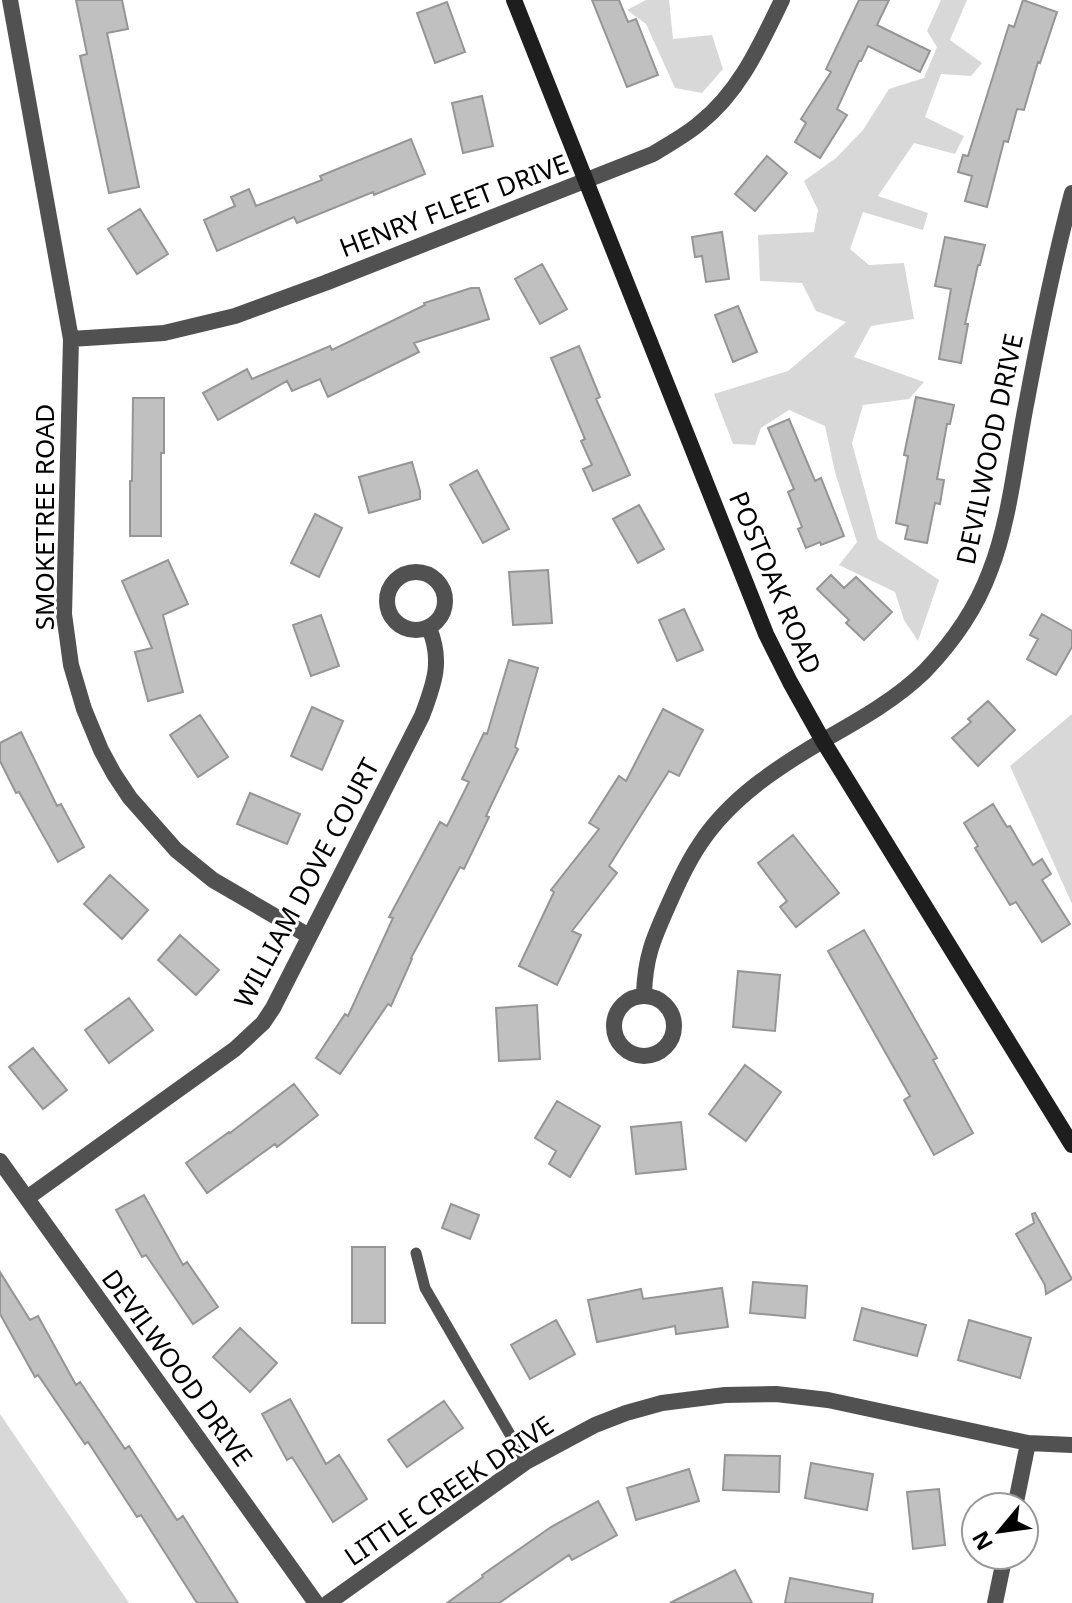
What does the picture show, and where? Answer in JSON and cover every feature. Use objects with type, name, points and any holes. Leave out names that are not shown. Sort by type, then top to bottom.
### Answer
[{"type":"street","name":"SMOKETREE ROAD","points":[[10,0],[71,339],[64,614],[71,665],[84,709],[114,774],[130,798],[176,850],[213,880],[309,936]]},
{"type":"street","name":"POSTOAK ROAD","points":[[514,0],[766,634],[823,741],[1072,1145]]},
{"type":"street","name":"HENRY FLEET DRIVE","points":[[71,339],[164,333],[235,316],[653,154],[715,111],[743,77],[782,0]]},
{"type":"street","name":"DEVILWOOD DRIVE","points":[[644,995],[644,970],[650,946],[700,843],[739,799],[762,780],[902,691],[924,672],[961,627],[989,575],[1003,527],[1041,321],[1072,193]]},
{"type":"street","name":"WILLIAM DOVE COURT","points":[[27,1198],[220,1061],[263,1023],[422,716],[434,684],[437,660],[435,641],[429,628]]},
{"type":"street","name":"DEVILWOOD DRIVE","points":[[0,1161],[316,1603]]},
{"type":"street","name":"LITTLE CREEK DRIVE","points":[[328,1603],[526,1462],[595,1425],[662,1403],[725,1395],[776,1394],[828,1400],[1028,1443],[1072,1445]]},
{"type":"street","points":[[1018,1491],[1028,1443]]},
{"type":"street","points":[[995,1603],[1002,1571]]},
{"type":"lane","points":[[416,1253],[425,1288],[526,1462]]},
{"type":"shaded area","points":[[646,0],[669,0],[673,39],[712,35],[723,69],[702,93],[675,88],[646,24],[627,10]]},
{"type":"shaded area","points":[[941,0],[967,0],[950,40],[982,63],[971,76],[941,74],[925,117],[964,136],[955,154],[914,143],[878,196],[928,213],[923,230],[863,212],[850,249],[869,265],[904,263],[914,319],[871,326],[854,357],[924,382],[909,399],[863,405],[852,443],[878,539],[939,580],[918,641],[904,620],[895,592],[839,565],[857,542],[835,472],[825,426],[789,410],[761,428],[755,445],[733,444],[714,394],[788,371],[846,322],[816,311],[802,283],[760,281],[758,235],[814,232],[818,210],[804,181],[836,158],[863,130],[889,89],[924,78],[937,47],[927,31]]},
{"type":"shaded area","points":[[1072,714],[1072,904],[1010,766]]},
{"type":"shaded area","points":[[0,1414],[129,1603],[0,1603]]},
{"type":"building","points":[[76,0],[122,0],[128,29],[107,33],[139,187],[109,193],[80,56],[87,54]]},
{"type":"building","points":[[592,0],[619,0],[628,22],[636,19],[658,75],[627,87]]},
{"type":"building","points":[[859,0],[889,0],[877,25],[930,51],[920,72],[868,46],[837,109],[847,115],[820,158],[795,142],[806,123],[801,119],[831,72],[826,69]]},
{"type":"building","points":[[1023,0],[1057,12],[1024,110],[1017,109],[1008,142],[1004,141],[987,207],[965,201],[972,176],[958,172],[963,155],[968,156],[1009,25],[1014,27]]},
{"type":"building","points":[[447,2],[465,52],[435,63],[417,13]]},
{"type":"building","points":[[482,96],[493,146],[463,153],[452,103]]},
{"type":"building","points":[[411,139],[425,174],[297,223],[294,217],[217,251],[204,220],[235,206],[231,197],[249,189],[256,206]]},
{"type":"building","points":[[767,156],[787,173],[755,211],[735,194]]},
{"type":"building","points":[[140,209],[168,254],[137,274],[108,229]]},
{"type":"building","points":[[722,232],[729,279],[706,282],[702,256],[695,257],[692,237]]},
{"type":"building","points":[[945,237],[985,245],[965,324],[968,324],[961,363],[939,359],[951,289],[935,286]]},
{"type":"building","points":[[542,264],[567,309],[540,324],[515,279]]},
{"type":"building","points":[[479,288],[489,319],[414,343],[419,352],[328,397],[320,379],[292,391],[287,381],[218,420],[203,393],[247,369],[252,379],[330,346],[332,350],[424,303]]},
{"type":"building","points":[[738,306],[757,352],[733,362],[715,315]]},
{"type":"building","points":[[579,346],[600,397],[596,399],[630,475],[593,491],[583,469],[592,465],[581,441],[585,439],[551,358]]},
{"type":"building","points":[[916,397],[954,405],[950,424],[947,424],[937,479],[944,480],[940,504],[935,503],[927,543],[905,539],[908,526],[896,523],[908,456],[904,455]]},
{"type":"building","points":[[133,398],[164,398],[161,536],[130,536]]},
{"type":"building","points":[[789,419],[815,481],[821,478],[844,536],[806,548],[798,529],[802,527],[788,492],[794,489],[768,428]]},
{"type":"building","points":[[412,462],[420,499],[369,513],[359,477]]},
{"type":"building","points":[[477,470],[509,529],[483,543],[450,485]]},
{"type":"building","points":[[639,505],[664,549],[638,563],[613,519]]},
{"type":"building","points":[[315,514],[342,528],[319,577],[291,563]]},
{"type":"building","points":[[168,560],[188,604],[163,615],[183,692],[148,701],[135,652],[152,648],[122,581]]},
{"type":"building","points":[[548,570],[552,623],[513,625],[509,572]]},
{"type":"building","points":[[831,575],[844,588],[856,577],[892,612],[864,640],[846,623],[849,620],[817,589]]},
{"type":"building","points":[[684,609],[703,650],[677,661],[659,620]]},
{"type":"building","points":[[1042,614],[1072,631],[1072,647],[1056,675],[1027,659],[1038,639],[1030,635]]},
{"type":"building","points":[[321,615],[339,666],[311,676],[293,625]]},
{"type":"building","points":[[509,660],[538,668],[515,747],[518,749],[464,869],[460,867],[411,958],[391,1006],[388,1004],[340,1074],[316,1058],[345,1014],[348,1016],[393,918],[389,917],[440,822],[447,826],[469,782],[462,779],[484,733],[487,734]]},
{"type":"building","points":[[988,701],[1015,730],[978,766],[952,738],[971,722],[968,719]]},
{"type":"building","points":[[312,707],[343,721],[322,770],[291,756]]},
{"type":"building","points":[[663,709],[703,730],[679,776],[669,771],[609,866],[617,873],[572,931],[581,935],[557,985],[519,966],[554,892],[551,890],[599,829],[589,823],[619,776],[626,781]]},
{"type":"building","points":[[200,715],[228,757],[198,777],[170,735]]},
{"type":"building","points":[[21,732],[57,806],[61,804],[84,847],[58,862],[0,761],[0,743]]},
{"type":"building","points":[[250,793],[300,814],[287,844],[237,824]]},
{"type":"building","points":[[993,804],[1033,865],[1042,859],[1051,874],[1042,880],[1070,924],[1042,942],[1016,902],[1010,905],[975,848],[978,846],[964,823]]},
{"type":"building","points":[[793,835],[839,893],[796,927],[780,907],[787,901],[758,863]]},
{"type":"building","points":[[110,875],[148,910],[122,939],[84,904]]},
{"type":"building","points":[[864,930],[937,1058],[933,1060],[973,1133],[934,1155],[904,1100],[910,1096],[828,951]]},
{"type":"building","points":[[180,935],[219,970],[196,995],[158,960]]},
{"type":"building","points":[[738,971],[780,975],[775,1031],[733,1027]]},
{"type":"building","points":[[129,998],[153,1030],[109,1063],[85,1030]]},
{"type":"building","points":[[537,1005],[540,1059],[499,1061],[496,1008]]},
{"type":"building","points":[[33,1048],[67,1090],[43,1109],[9,1067]]},
{"type":"building","points":[[745,1065],[781,1092],[746,1141],[709,1114]]},
{"type":"building","points":[[294,1084],[318,1115],[277,1147],[275,1144],[207,1193],[186,1163]]},
{"type":"building","points":[[557,1101],[600,1126],[570,1177],[549,1164],[556,1151],[535,1138]]},
{"type":"building","points":[[681,1122],[686,1169],[636,1174],[631,1127]]},
{"type":"building","points":[[144,1195],[183,1265],[187,1262],[218,1307],[193,1324],[146,1255],[142,1257],[116,1210]]},
{"type":"building","points":[[451,1204],[479,1215],[470,1239],[442,1228]]},
{"type":"building","points":[[1035,1213],[1072,1279],[1046,1294],[1045,1285],[1016,1234],[1034,1223],[1032,1214]]},
{"type":"building","points":[[352,1247],[385,1247],[385,1323],[352,1323]]},
{"type":"building","points":[[0,1272],[30,1320],[38,1316],[76,1385],[80,1382],[125,1449],[129,1446],[177,1520],[183,1516],[238,1603],[197,1603],[141,1515],[137,1517],[88,1442],[85,1444],[38,1375],[35,1377],[0,1314]]},
{"type":"building","points":[[753,1282],[807,1286],[805,1318],[750,1313]]},
{"type":"building","points":[[722,1288],[728,1327],[676,1334],[675,1326],[597,1342],[588,1300],[641,1289],[643,1299]]},
{"type":"building","points":[[862,1308],[926,1325],[917,1356],[854,1340]]},
{"type":"building","points":[[556,1320],[575,1354],[530,1379],[511,1345]]},
{"type":"building","points":[[969,1320],[1031,1338],[1020,1378],[958,1360]]},
{"type":"building","points":[[240,1328],[277,1363],[250,1392],[213,1357]]},
{"type":"building","points":[[290,1399],[326,1464],[339,1455],[367,1499],[333,1522],[292,1457],[287,1460],[262,1414]]},
{"type":"building","points":[[444,1401],[463,1428],[407,1467],[388,1440]]},
{"type":"building","points":[[725,1455],[780,1456],[779,1492],[723,1490]]},
{"type":"building","points":[[811,1463],[873,1474],[867,1510],[805,1498]]},
{"type":"building","points":[[689,1469],[699,1501],[636,1520],[627,1488]]},
{"type":"building","points":[[939,1489],[945,1545],[913,1549],[907,1492]]},
{"type":"building","points":[[598,1501],[617,1535],[572,1560],[569,1555],[499,1603],[447,1603],[551,1527]]},
{"type":"building","points":[[735,1570],[752,1603],[670,1603],[722,1577]]},
{"type":"building","points":[[790,1578],[873,1594],[872,1603],[785,1603]]}]
